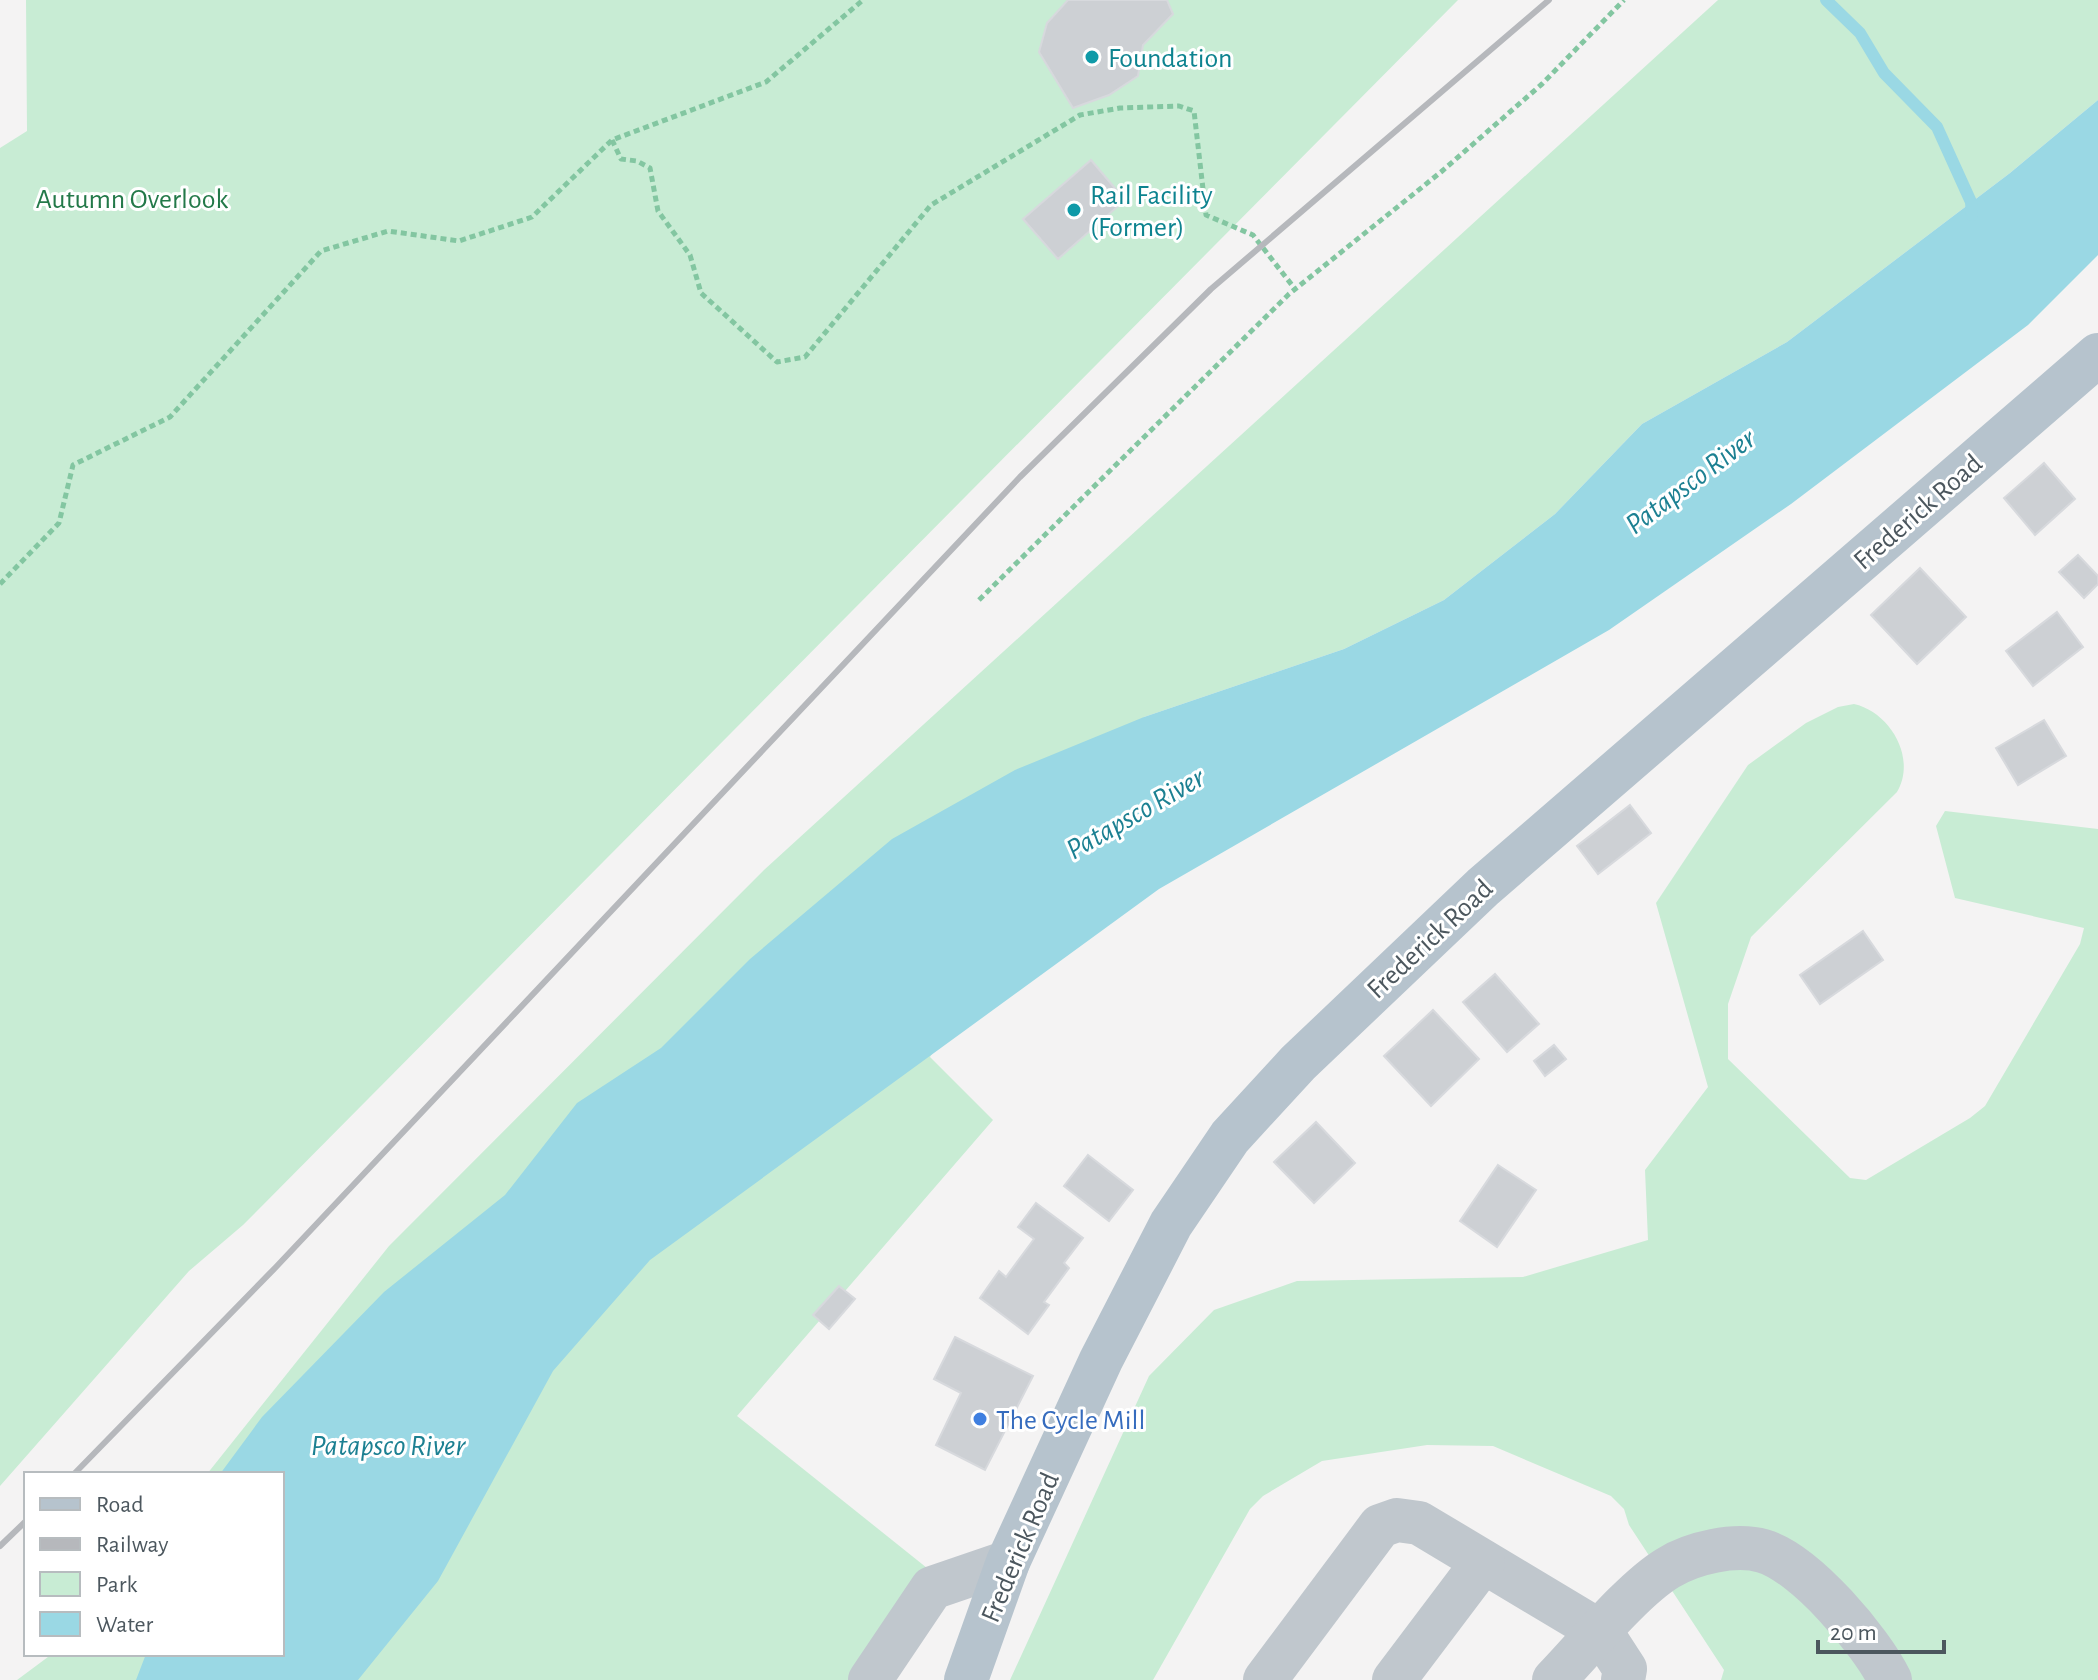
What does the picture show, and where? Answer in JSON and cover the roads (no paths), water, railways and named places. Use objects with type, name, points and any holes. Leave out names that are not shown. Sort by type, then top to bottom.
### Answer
[{"type":"main road","name":"Frederick Road","points":[[966,1680],[1008,1562],[1101,1360],[1171,1224],[1230,1137],[1298,1063],[1483,887],[2098,355]]},
{"type":"street","points":[[1265,1680],[1380,1526],[1397,1520],[1419,1523],[1601,1632],[1625,1669],[1623,1680]]},
{"type":"street","points":[[1554,1680],[1670,1567],[1730,1548],[1765,1551],[1807,1579],[1857,1629],[1890,1680]]},
{"type":"street","points":[[870,1680],[932,1588],[1008,1562]]},
{"type":"street","points":[[1394,1680],[1483,1562]]},
{"type":"water","name":"Patapsco River","points":[[2098,100],[2098,255],[2028,325],[1791,504],[1609,630],[1159,889],[650,1260],[553,1371],[438,1581],[358,1680],[136,1680],[145,1656],[284,1656],[284,1472],[221,1472],[262,1417],[384,1292],[505,1195],[577,1103],[661,1048],[750,959],[892,839],[1015,770],[1144,717],[1344,649],[1444,600],[1555,514],[1642,424],[1787,342],[2010,173]]},
{"type":"waterway","points":[[1826,0],[1860,33],[1884,73],[1937,127],[1971,202],[1972,215]]},
{"type":"railway","points":[[76,1472],[276,1267],[1020,477],[1211,289],[1549,0]]},
{"type":"railway","points":[[0,1546],[24,1523]]},
{"type":"place","name":"Foundation","points":[[1092,57]]},
{"type":"place","name":"Rail Facility (Former)","points":[[1074,210]]},
{"type":"place","name":"The Cycle Mill","points":[[980,1419]]},
{"type":"park label","name":"Autumn Overlook","points":[[132,198]]}]
